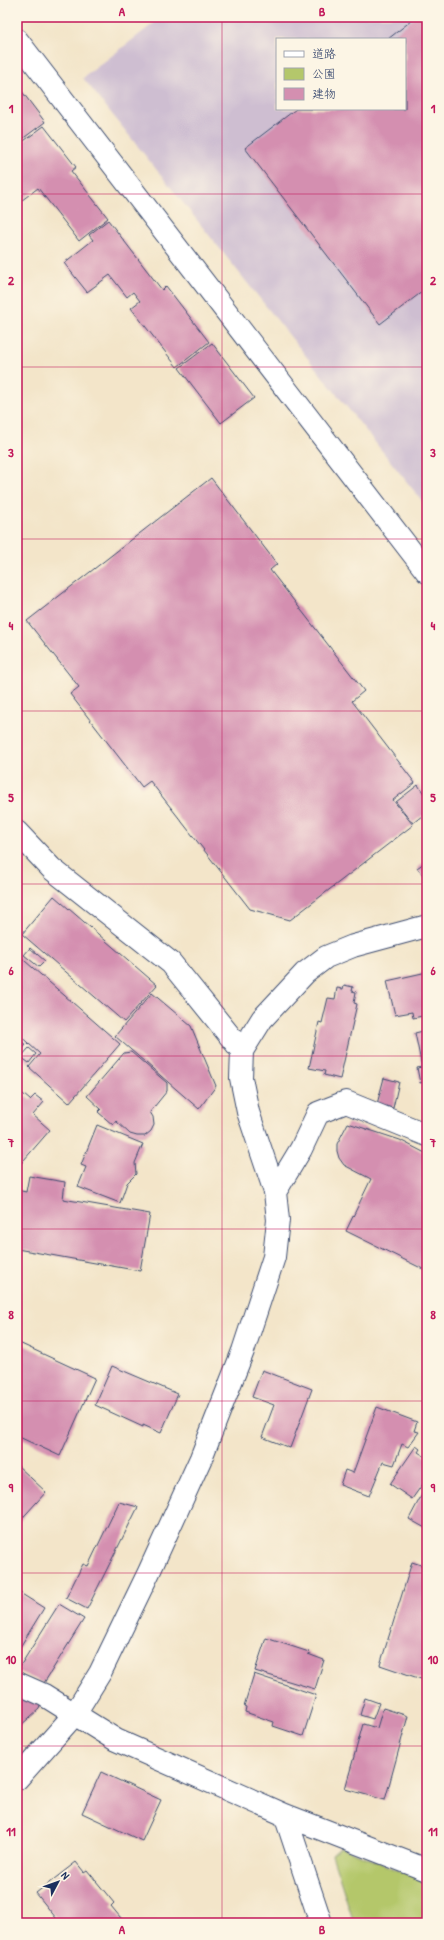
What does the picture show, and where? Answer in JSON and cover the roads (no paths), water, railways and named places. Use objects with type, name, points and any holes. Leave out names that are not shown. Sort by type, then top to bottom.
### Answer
[{"type":"street","points":[[17,40],[427,572]]},
{"type":"street","points":[[17,832],[52,869],[171,963],[242,1051]]},
{"type":"street","points":[[17,1779],[74,1715],[100,1673],[149,1572],[201,1458],[242,1351],[274,1257],[278,1220],[275,1192],[248,1112],[241,1078],[242,1051],[262,1019],[305,973],[326,957],[353,946],[427,926]]},
{"type":"street","points":[[275,1192],[301,1149],[318,1113],[346,1102],[427,1135]]},
{"type":"street","points":[[17,1683],[44,1695],[116,1740],[285,1815],[427,1870]]},
{"type":"street","points":[[285,1815],[321,1923]]}]
